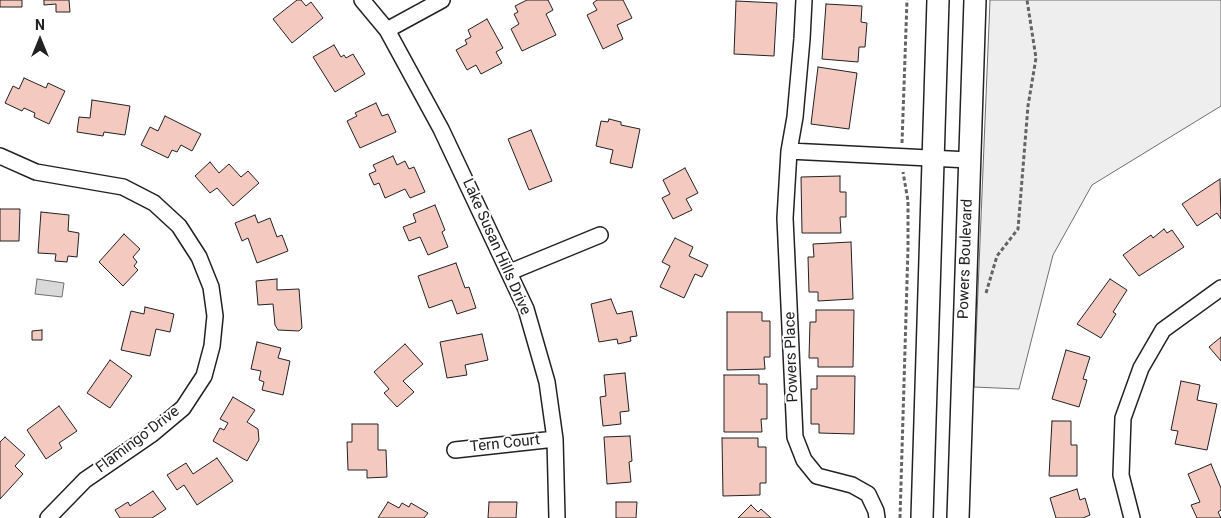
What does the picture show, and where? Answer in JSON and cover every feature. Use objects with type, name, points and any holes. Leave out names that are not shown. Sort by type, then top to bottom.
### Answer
[{"type":"main road","points":[[922,518],[935,159],[938,0]]},
{"type":"main road","name":"Powers Boulevard","points":[[958,518],[975,0]]},
{"type":"street","name":"Lake Susan Hills Drive","points":[[362,0],[387,30],[441,129],[526,309],[547,382],[555,439],[557,518]]},
{"type":"street","points":[[387,30],[442,0]]},
{"type":"street","name":"Powers Place","points":[[804,0],[795,117],[789,151],[785,218],[795,437],[804,460],[817,476],[852,485],[868,494],[876,510],[876,518]]},
{"type":"street","points":[[789,151],[969,160]]},
{"type":"street","name":"Flamingo Drive","points":[[0,156],[36,172],[123,187],[154,203],[179,226],[199,256],[211,287],[215,316],[212,346],[204,376],[183,408],[152,434],[86,480],[48,518]]},
{"type":"street","points":[[510,272],[600,234]]},
{"type":"street","points":[[1132,518],[1122,475],[1123,418],[1141,368],[1163,330],[1221,288]]},
{"type":"street","name":"Tern Court","points":[[455,450],[555,439]]},
{"type":"path","points":[[900,518],[908,248],[908,201],[901,158],[907,0]]},
{"type":"path","points":[[986,299],[986,290],[997,256],[1018,230],[1028,106],[1036,58],[1027,0]]},
{"type":"shaded area","points":[[990,0],[1221,0],[1221,106],[1092,185],[1053,255],[1019,389],[974,387]]},
{"type":"shaded area","points":[[37,279],[64,283],[62,297],[35,294]]},
{"type":"building","points":[[0,0],[22,0],[22,7],[0,7]]},
{"type":"building","points":[[44,0],[69,0],[70,12],[56,12],[56,4],[44,5]]},
{"type":"building","points":[[297,0],[301,0],[306,6],[311,2],[323,18],[292,43],[273,19]]},
{"type":"building","points":[[527,0],[548,0],[553,10],[546,14],[556,35],[522,51],[511,29],[519,24],[514,14],[518,12],[515,6]]},
{"type":"building","points":[[597,0],[623,0],[632,18],[617,25],[623,39],[603,49],[587,15],[597,10],[593,3]]},
{"type":"building","points":[[736,1],[777,3],[774,56],[734,54]]},
{"type":"building","points":[[826,4],[862,6],[861,22],[867,23],[865,47],[859,47],[858,62],[822,59]]},
{"type":"building","points":[[487,19],[503,48],[496,52],[502,63],[481,74],[476,65],[467,70],[456,50],[467,44],[465,40],[471,37],[468,30]]},
{"type":"building","points":[[334,45],[341,57],[344,55],[346,58],[353,54],[365,74],[335,92],[313,57]]},
{"type":"building","points":[[818,67],[857,73],[849,129],[811,124]]},
{"type":"building","points":[[24,78],[46,88],[48,83],[65,91],[49,124],[34,117],[35,113],[24,108],[22,111],[5,103],[13,86],[19,89]]},
{"type":"building","points":[[92,100],[130,106],[125,135],[104,132],[103,136],[77,132],[79,117],[90,118]]},
{"type":"building","points":[[376,103],[382,116],[388,114],[396,132],[360,148],[347,121],[357,116],[355,113]]},
{"type":"building","points":[[165,116],[201,134],[192,151],[181,145],[177,152],[172,150],[168,158],[141,145],[150,127],[158,131]]},
{"type":"building","points":[[609,119],[621,122],[621,125],[640,129],[632,168],[610,163],[613,150],[596,146],[601,121],[608,122]]},
{"type":"building","points":[[531,130],[552,181],[529,190],[508,139]]},
{"type":"building","points":[[393,156],[397,165],[405,161],[409,169],[414,167],[425,192],[410,198],[405,189],[385,198],[379,183],[374,185],[369,174],[376,171],[373,165]]},
{"type":"building","points":[[210,162],[219,173],[229,164],[241,177],[248,171],[259,183],[233,206],[217,188],[210,193],[195,176]]},
{"type":"building","points":[[685,168],[698,193],[686,199],[692,210],[673,219],[662,198],[670,194],[663,180]]},
{"type":"building","points":[[840,176],[840,192],[846,192],[846,217],[840,217],[841,233],[802,233],[801,177]]},
{"type":"building","points":[[1220,179],[1221,219],[1217,213],[1197,226],[1182,204]]},
{"type":"building","points":[[435,205],[445,230],[442,232],[448,247],[428,255],[420,237],[409,241],[403,227],[416,222],[413,214]]},
{"type":"building","points":[[0,209],[20,209],[19,241],[0,241]]},
{"type":"building","points":[[41,212],[69,215],[68,231],[79,233],[77,257],[68,256],[67,262],[55,261],[56,254],[38,253]]},
{"type":"building","points":[[255,215],[258,223],[270,218],[277,237],[282,235],[288,251],[257,263],[248,238],[242,241],[235,223]]},
{"type":"building","points":[[1164,229],[1167,233],[1172,230],[1184,247],[1139,276],[1123,255],[1151,235],[1153,238]]},
{"type":"building","points":[[124,234],[140,249],[133,257],[137,262],[134,266],[138,270],[123,286],[99,262]]},
{"type":"building","points":[[675,238],[693,247],[689,256],[708,265],[702,277],[695,274],[684,298],[660,287],[670,266],[662,262]]},
{"type":"building","points":[[851,242],[853,299],[818,301],[818,292],[809,292],[808,257],[814,257],[813,244]]},
{"type":"building","points":[[456,263],[465,288],[469,287],[476,308],[457,314],[452,300],[429,308],[418,276]]},
{"type":"building","points":[[277,279],[277,290],[299,289],[302,328],[299,331],[278,330],[275,325],[273,304],[258,305],[256,281]]},
{"type":"building","points":[[1110,279],[1127,290],[1113,312],[1116,314],[1101,338],[1077,324]]},
{"type":"building","points":[[611,299],[617,314],[632,311],[637,336],[630,337],[631,341],[618,344],[617,339],[599,342],[591,304]]},
{"type":"building","points":[[145,307],[174,314],[170,332],[156,329],[150,356],[121,350],[131,311],[144,314]]},
{"type":"building","points":[[816,310],[854,310],[853,367],[818,367],[818,358],[809,358],[810,322],[816,322]]},
{"type":"building","points":[[727,312],[762,312],[762,321],[770,321],[770,357],[764,357],[765,369],[727,370]]},
{"type":"building","points":[[42,330],[42,340],[32,340],[32,331]]},
{"type":"building","points":[[482,334],[488,360],[465,365],[467,375],[447,378],[440,342]]},
{"type":"building","points":[[1221,337],[1221,361],[1209,347]]},
{"type":"building","points":[[257,342],[281,348],[278,358],[290,361],[283,395],[262,390],[264,382],[259,380],[261,371],[251,369]]},
{"type":"building","points":[[405,344],[423,364],[403,381],[414,392],[397,407],[384,393],[389,389],[374,372]]},
{"type":"building","points":[[1066,350],[1090,357],[1083,379],[1087,380],[1079,407],[1052,399]]},
{"type":"building","points":[[110,360],[132,376],[110,408],[87,393]]},
{"type":"building","points":[[625,373],[629,411],[620,412],[621,424],[603,426],[600,397],[606,396],[604,375]]},
{"type":"building","points":[[724,375],[759,375],[759,384],[767,384],[767,419],[761,419],[762,432],[724,432]]},
{"type":"building","points":[[817,376],[855,376],[854,434],[819,433],[819,424],[811,424],[811,389],[817,389]]},
{"type":"building","points":[[1181,381],[1200,385],[1197,400],[1217,404],[1207,450],[1175,444],[1178,431],[1171,430]]},
{"type":"building","points":[[233,397],[255,410],[247,422],[258,429],[259,440],[247,461],[213,441],[220,428],[224,430],[228,423],[220,419]]},
{"type":"building","points":[[59,406],[77,431],[59,443],[62,448],[46,459],[27,430]]},
{"type":"building","points":[[1052,421],[1071,421],[1071,445],[1077,445],[1077,476],[1049,476]]},
{"type":"building","points":[[352,424],[378,424],[378,450],[386,450],[387,477],[367,478],[367,470],[348,470],[347,442],[352,442]]},
{"type":"building","points":[[630,436],[632,461],[629,462],[631,482],[607,484],[604,437]]},
{"type":"building","points":[[5,437],[25,455],[15,466],[23,474],[0,499],[0,442]]},
{"type":"building","points":[[722,438],[758,438],[758,447],[766,447],[766,483],[760,483],[760,495],[723,496]]},
{"type":"building","points":[[217,458],[233,481],[197,505],[184,485],[177,490],[167,475],[186,463],[193,474]]},
{"type":"building","points":[[1211,464],[1221,488],[1221,510],[1218,512],[1221,518],[1197,518],[1191,505],[1200,502],[1188,474]]},
{"type":"building","points":[[1077,489],[1080,500],[1085,498],[1090,515],[1083,518],[1056,518],[1050,498]]},
{"type":"building","points":[[153,491],[166,509],[152,518],[120,518],[115,510],[128,502],[130,506]]},
{"type":"building","points":[[388,502],[399,508],[402,503],[409,507],[411,503],[428,513],[424,518],[378,518]]},
{"type":"building","points":[[489,502],[517,502],[516,518],[488,518]]},
{"type":"building","points":[[616,502],[637,502],[636,518],[616,518]]},
{"type":"building","points":[[751,505],[758,512],[761,509],[771,518],[738,518]]}]
